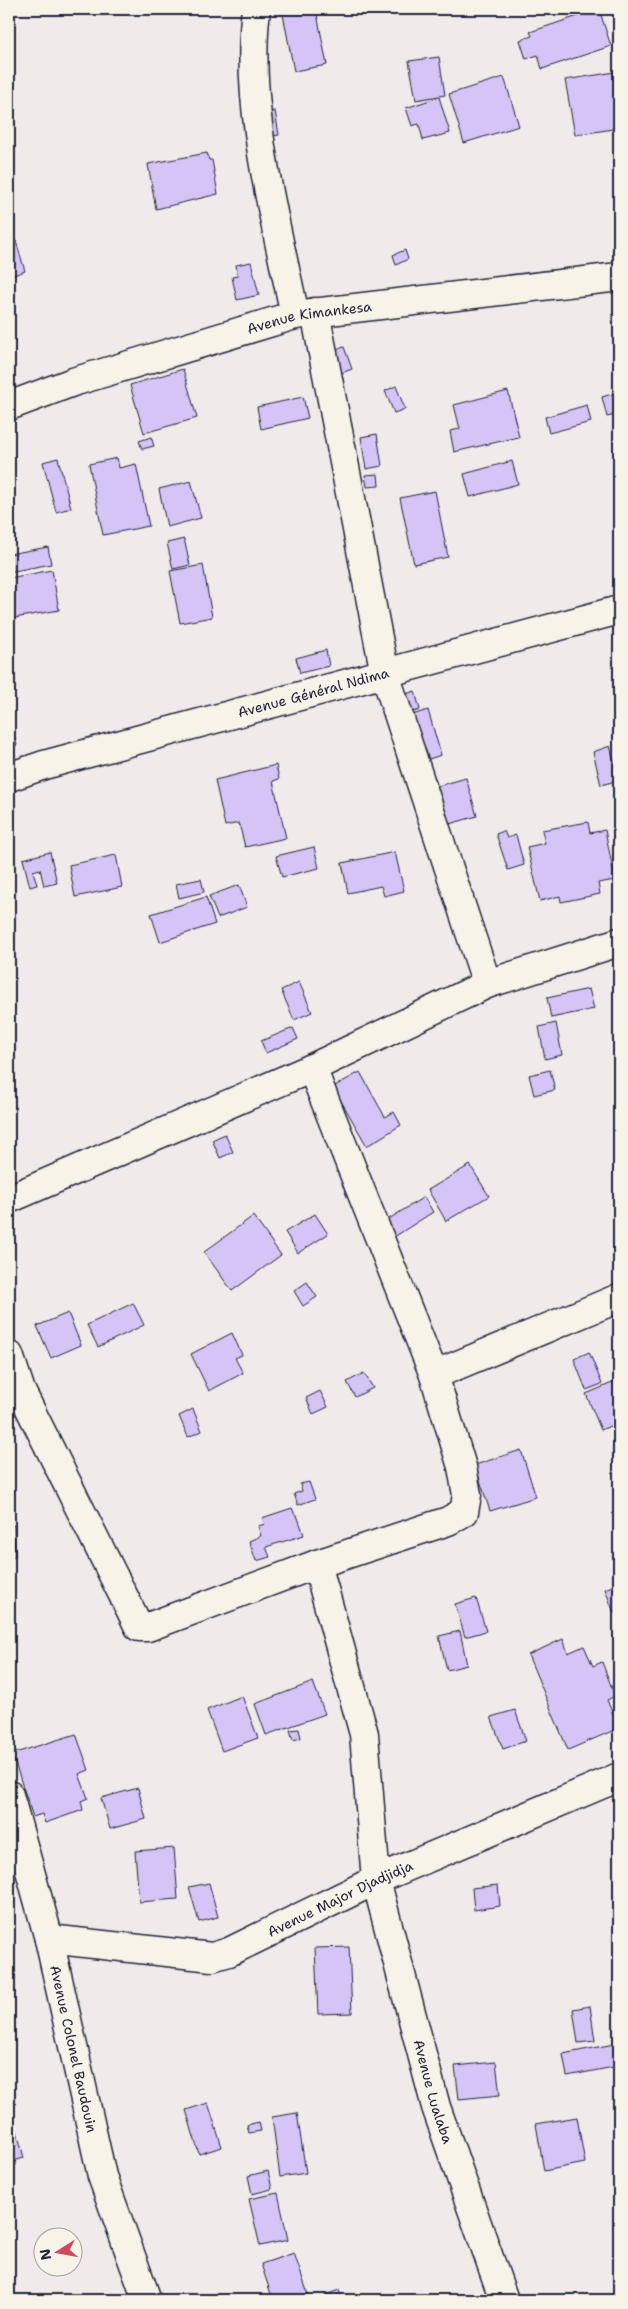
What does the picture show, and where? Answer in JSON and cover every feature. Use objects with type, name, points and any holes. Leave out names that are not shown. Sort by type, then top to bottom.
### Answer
[{"type":"street","points":[[256,9],[254,63],[259,132],[271,203],[305,314],[385,674],[487,984]]},
{"type":"street","name":"Avenue Kimankesa","points":[[9,406],[73,382],[305,314],[619,277]]},
{"type":"street","name":"Avenue Général Ndima","points":[[9,777],[44,765],[619,610]]},
{"type":"street","points":[[9,1200],[312,1068],[487,984],[619,942]]},
{"type":"street","points":[[9,1355],[21,1390],[139,1627],[148,1627],[317,1564],[448,1521],[464,1512],[468,1495],[462,1467],[434,1375],[312,1068]]},
{"type":"street","points":[[434,1375],[619,1298]]},
{"type":"street","name":"Avenue Lualaba","points":[[317,1564],[364,1734],[376,1880],[436,2107],[504,2300]]},
{"type":"street","name":"Avenue Major Djadjidja","points":[[49,1938],[212,1957],[237,1949],[376,1880],[619,1777]]},
{"type":"street","name":"Avenue Colonel Baudouin","points":[[9,1795],[49,1938],[102,2176],[147,2300]]},
{"type":"building","points":[[282,9],[316,9],[327,65],[294,71]]},
{"type":"building","points":[[599,9],[611,46],[542,69],[538,55],[526,59],[520,40],[532,36],[530,32]]},
{"type":"building","points":[[439,57],[445,95],[416,100],[409,61]]},
{"type":"building","points":[[615,72],[619,99],[619,128],[575,135],[565,80]]},
{"type":"building","points":[[504,77],[519,126],[464,143],[449,94]]},
{"type":"building","points":[[439,97],[450,133],[423,140],[419,124],[412,126],[406,108]]},
{"type":"building","points":[[275,111],[279,135],[266,137],[262,113]]},
{"type":"building","points":[[207,153],[209,160],[212,160],[218,194],[156,209],[148,164]]},
{"type":"building","points":[[16,241],[25,271],[11,276],[9,243]]},
{"type":"building","points":[[405,250],[408,259],[396,265],[393,255]]},
{"type":"building","points":[[251,262],[259,295],[237,300],[232,277],[238,276],[236,265]]},
{"type":"building","points":[[344,347],[352,369],[339,374],[331,352]]},
{"type":"building","points":[[183,369],[197,418],[144,433],[130,385]]},
{"type":"building","points":[[396,386],[405,409],[394,413],[385,391]]},
{"type":"building","points":[[508,391],[519,437],[454,452],[450,431],[460,429],[454,405]]},
{"type":"building","points":[[619,392],[619,414],[607,417],[602,397]]},
{"type":"building","points":[[303,397],[308,418],[261,429],[257,407]]},
{"type":"building","points":[[587,405],[591,422],[549,433],[545,417]]},
{"type":"building","points":[[377,434],[382,466],[366,469],[361,437]]},
{"type":"building","points":[[151,437],[154,446],[142,449],[139,441]]},
{"type":"building","points":[[58,458],[71,508],[56,512],[43,462]]},
{"type":"building","points":[[117,458],[119,468],[136,464],[149,526],[103,535],[89,464]]},
{"type":"building","points":[[512,461],[518,484],[470,497],[464,474]]},
{"type":"building","points":[[378,474],[379,486],[367,487],[365,475]]},
{"type":"building","points":[[191,481],[201,518],[167,527],[159,489]]},
{"type":"building","points":[[435,491],[448,557],[414,564],[400,498]]},
{"type":"building","points":[[184,539],[190,565],[173,569],[167,543]]},
{"type":"building","points":[[48,547],[51,564],[9,572],[9,554]]},
{"type":"building","points":[[203,565],[212,617],[180,623],[170,571]]},
{"type":"building","points":[[52,570],[59,610],[9,619],[9,578]]},
{"type":"building","points":[[326,650],[329,666],[300,673],[296,658]]},
{"type":"building","points":[[415,691],[420,710],[403,715],[397,697]]},
{"type":"building","points":[[428,710],[441,755],[417,763],[403,718]]},
{"type":"building","points":[[12,729],[17,745],[9,748],[9,730]]},
{"type":"building","points":[[610,746],[619,780],[601,785],[593,752]]},
{"type":"building","points":[[276,765],[279,779],[273,781],[286,838],[245,847],[239,823],[225,826],[215,780]]},
{"type":"building","points":[[466,778],[477,816],[443,826],[431,788]]},
{"type":"building","points":[[588,822],[590,833],[605,830],[615,880],[598,883],[600,894],[561,902],[560,896],[540,901],[527,847],[545,843],[542,830]]},
{"type":"building","points":[[504,831],[507,838],[516,835],[524,865],[508,870],[496,834]]},
{"type":"building","points":[[314,847],[319,868],[282,877],[276,856]]},
{"type":"building","points":[[50,852],[57,883],[44,886],[40,869],[33,871],[37,885],[30,887],[23,859]]},
{"type":"building","points":[[395,852],[404,891],[384,896],[381,886],[348,893],[342,863]]},
{"type":"building","points":[[116,855],[122,887],[75,897],[69,865]]},
{"type":"building","points":[[201,879],[204,892],[179,898],[176,884]]},
{"type":"building","points":[[239,885],[247,907],[218,918],[209,896]]},
{"type":"building","points":[[206,897],[215,924],[160,942],[151,914]]},
{"type":"building","points":[[299,982],[312,1012],[294,1020],[281,990]]},
{"type":"building","points":[[589,989],[594,1009],[551,1018],[547,998]]},
{"type":"building","points":[[556,1023],[562,1055],[545,1059],[539,1027]]},
{"type":"building","points":[[293,1028],[298,1039],[266,1053],[261,1041]]},
{"type":"building","points":[[550,1070],[555,1090],[534,1095],[529,1075]]},
{"type":"building","points":[[360,1072],[385,1117],[394,1112],[401,1125],[367,1146],[333,1087]]},
{"type":"building","points":[[225,1134],[233,1152],[220,1158],[212,1140]]},
{"type":"building","points":[[470,1165],[489,1196],[446,1221],[428,1190]]},
{"type":"building","points":[[424,1197],[433,1212],[394,1237],[384,1222]]},
{"type":"building","points":[[315,1214],[328,1234],[298,1253],[285,1232]]},
{"type":"building","points":[[253,1216],[281,1255],[232,1291],[204,1252]]},
{"type":"building","points":[[307,1282],[317,1297],[303,1306],[294,1291]]},
{"type":"building","points":[[133,1303],[144,1325],[98,1347],[87,1325]]},
{"type":"building","points":[[68,1313],[81,1345],[51,1358],[37,1326]]},
{"type":"building","points":[[232,1333],[242,1355],[235,1358],[243,1373],[209,1391],[191,1354]]},
{"type":"building","points":[[589,1352],[602,1384],[586,1390],[574,1359]]},
{"type":"building","points":[[364,1373],[373,1388],[355,1397],[347,1382]]},
{"type":"building","points":[[617,1381],[619,1386],[619,1422],[601,1430],[586,1394]]},
{"type":"building","points":[[320,1391],[328,1407],[313,1414],[306,1398]]},
{"type":"building","points":[[193,1409],[202,1431],[188,1437],[179,1416]]},
{"type":"building","points":[[521,1450],[536,1497],[490,1511],[475,1465]]},
{"type":"building","points":[[309,1482],[315,1499],[298,1505],[294,1494],[302,1491],[300,1484]]},
{"type":"building","points":[[292,1508],[295,1515],[297,1515],[304,1535],[266,1547],[270,1557],[256,1561],[249,1541],[261,1536],[258,1526],[265,1524],[262,1518]]},
{"type":"building","points":[[9,1525],[14,1525],[15,1557],[9,1557]]},
{"type":"building","points":[[619,1583],[619,1611],[614,1613],[605,1589]]},
{"type":"building","points":[[476,1598],[486,1631],[465,1637],[455,1604]]},
{"type":"building","points":[[460,1631],[467,1665],[447,1670],[439,1636]]},
{"type":"building","points":[[563,1639],[568,1653],[584,1646],[593,1666],[602,1662],[615,1696],[607,1700],[619,1728],[568,1750],[528,1655]]},
{"type":"building","points":[[313,1682],[325,1714],[266,1735],[255,1704]]},
{"type":"building","points":[[242,1696],[258,1738],[222,1751],[207,1710]]},
{"type":"building","points":[[515,1710],[526,1741],[503,1749],[491,1717]]},
{"type":"building","points":[[299,1729],[301,1738],[293,1740],[290,1730]]},
{"type":"building","points":[[76,1734],[89,1770],[79,1774],[88,1798],[81,1801],[83,1810],[45,1823],[42,1814],[33,1817],[12,1754]]},
{"type":"building","points":[[138,1788],[146,1819],[110,1829],[101,1798]]},
{"type":"building","points":[[174,1848],[178,1899],[139,1902],[135,1851]]},
{"type":"building","points":[[209,1883],[218,1917],[199,1922],[189,1887]]},
{"type":"building","points":[[498,1885],[500,1906],[474,1910],[472,1888]]},
{"type":"building","points":[[349,1947],[352,2013],[318,2014],[315,1948]]},
{"type":"building","points":[[590,2006],[595,2041],[578,2043],[573,2009]]},
{"type":"building","points":[[619,2043],[619,2066],[567,2076],[563,2054]]},
{"type":"building","points":[[496,2062],[500,2095],[459,2099],[455,2066]]},
{"type":"building","points":[[208,2103],[222,2147],[199,2154],[186,2110]]},
{"type":"building","points":[[297,2113],[306,2173],[280,2177],[272,2117]]},
{"type":"building","points":[[577,2117],[585,2163],[544,2171],[536,2124]]},
{"type":"building","points":[[14,2120],[24,2158],[9,2162],[9,2121]]},
{"type":"building","points":[[259,2122],[261,2131],[249,2133],[247,2125]]},
{"type":"building","points":[[268,2171],[272,2189],[252,2194],[248,2176]]},
{"type":"building","points":[[278,2193],[288,2240],[260,2246],[249,2199]]},
{"type":"building","points":[[294,2253],[310,2300],[273,2300],[261,2264]]},
{"type":"building","points":[[339,2290],[342,2300],[326,2300],[325,2295]]}]
